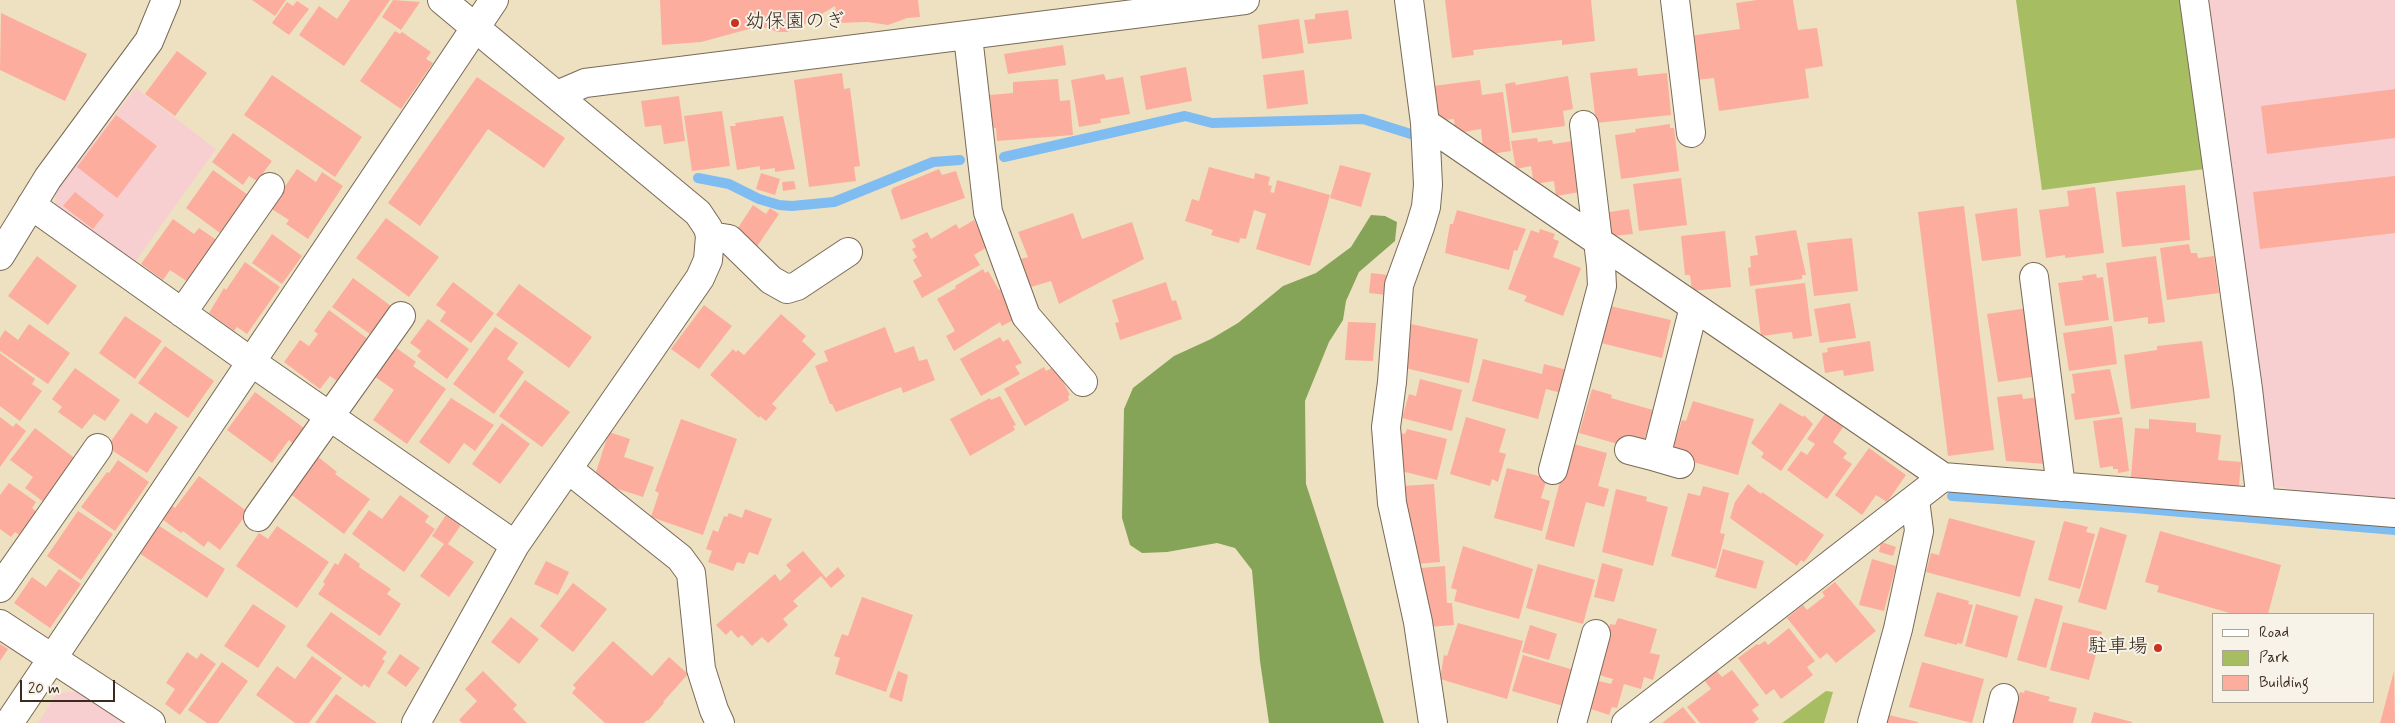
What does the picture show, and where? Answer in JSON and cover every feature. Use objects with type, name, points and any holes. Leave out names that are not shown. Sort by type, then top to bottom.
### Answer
[{"type":"street","points":[[0,256],[48,178],[149,41],[166,0]]},
{"type":"street","points":[[416,723],[515,545],[700,278],[708,260],[710,236],[708,228],[698,213],[476,26],[442,0]]},
{"type":"street","points":[[9,723],[250,361],[494,0]]},
{"type":"street","points":[[556,95],[585,84],[1245,0]]},
{"type":"street","points":[[1409,0],[1425,123],[1428,185],[1426,207],[1399,285],[1392,382],[1386,427],[1392,503],[1418,622],[1433,723]]},
{"type":"street","points":[[1675,0],[1691,134]]},
{"type":"street","points":[[2194,0],[2248,389],[2261,502]]},
{"type":"street","points":[[968,36],[988,212],[1026,316],[1083,382]]},
{"type":"street","points":[[1425,123],[1600,253],[1943,478],[2395,513]]},
{"type":"street","points":[[1553,470],[1602,286],[1600,253],[1584,125]]},
{"type":"street","points":[[182,313],[270,187]]},
{"type":"street","points":[[31,206],[515,545]]},
{"type":"street","points":[[710,236],[729,239],[771,280],[787,289],[797,286],[848,252]]},
{"type":"street","points":[[2034,277],[2061,487]]},
{"type":"street","points":[[1628,450],[1668,460],[1692,315]]},
{"type":"street","points":[[258,517],[402,316]]},
{"type":"street","points":[[0,588],[98,448]]},
{"type":"street","points":[[568,469],[680,558],[691,573],[701,669],[720,723]]},
{"type":"street","points":[[1626,723],[1943,478]]},
{"type":"street","points":[[1872,723],[1898,629],[1919,531],[1915,500]]},
{"type":"street","points":[[0,624],[151,723]]},
{"type":"street","points":[[1572,723],[1596,634]]},
{"type":"shaded area","points":[[2202,0],[2395,0],[2395,499],[2310,493],[2276,486],[2268,481]]},
{"type":"shaded area","points":[[136,88],[216,149],[135,262],[56,205],[55,192]]},
{"type":"shaded area","points":[[77,692],[124,723],[38,723],[57,693]]},
{"type":"green space","points":[[2016,0],[2184,0],[2205,169],[2042,190]]},
{"type":"green space","points":[[1371,215],[1385,216],[1397,222],[1395,241],[1359,272],[1346,301],[1343,320],[1329,342],[1305,401],[1306,484],[1384,723],[1269,723],[1260,661],[1252,570],[1235,548],[1217,543],[1167,552],[1142,553],[1130,545],[1122,518],[1124,409],[1133,388],[1174,356],[1211,339],[1238,323],[1283,286],[1316,273],[1351,247]]},
{"type":"green space","points":[[1826,691],[1833,692],[1824,723],[1782,723]]},
{"type":"building","points":[[252,0],[286,0],[275,16]]},
{"type":"building","points":[[350,0],[390,0],[344,66],[299,35],[319,6],[337,19]]},
{"type":"building","points":[[393,0],[420,2],[401,30],[382,17]]},
{"type":"building","name":"幼保園のぎ","points":[[660,0],[918,0],[920,17],[907,18],[888,25],[867,22],[838,23],[835,6],[800,27],[787,32],[778,32],[760,26],[701,42],[662,45]]},
{"type":"building","points":[[1445,0],[1591,0],[1595,41],[1562,45],[1562,40],[1473,50],[1474,55],[1452,58]]},
{"type":"building","points":[[1757,0],[1793,0],[1798,30],[1817,28],[1823,66],[1805,69],[1809,98],[1719,111],[1714,78],[1696,80],[1689,36],[1740,29],[1736,3]]},
{"type":"building","points":[[297,1],[309,9],[289,35],[272,23],[287,2],[293,6]]},
{"type":"building","points":[[1348,10],[1352,39],[1308,44],[1304,20],[1315,19],[1315,14]]},
{"type":"building","points":[[1,13],[87,54],[65,101],[0,70]]},
{"type":"building","points":[[1299,19],[1304,53],[1262,59],[1258,25]]},
{"type":"building","points":[[395,31],[400,34],[402,32],[431,52],[426,59],[433,63],[401,109],[360,81]]},
{"type":"building","points":[[1063,45],[1066,65],[1008,74],[1004,54]]},
{"type":"building","points":[[177,51],[207,73],[175,116],[145,94]]},
{"type":"building","points":[[1186,67],[1192,101],[1146,110],[1140,76]]},
{"type":"building","points":[[1637,68],[1638,76],[1667,73],[1671,115],[1596,123],[1590,73]]},
{"type":"building","points":[[1304,70],[1308,104],[1267,109],[1263,75]]},
{"type":"building","points":[[842,73],[844,89],[850,88],[860,166],[854,167],[856,181],[809,187],[794,80]]},
{"type":"building","points":[[1104,74],[1106,80],[1123,77],[1130,114],[1100,119],[1101,123],[1079,127],[1071,80]]},
{"type":"building","points":[[272,75],[362,137],[335,177],[244,115]]},
{"type":"building","points":[[1568,76],[1573,109],[1563,111],[1565,126],[1512,133],[1505,84],[1515,82],[1516,85]]},
{"type":"building","points":[[477,77],[565,138],[544,168],[488,129],[420,226],[388,203]]},
{"type":"building","points":[[1058,79],[1060,101],[1070,100],[1073,135],[997,141],[996,128],[993,128],[990,95],[1013,93],[1013,82]]},
{"type":"building","points":[[1480,80],[1482,95],[1503,92],[1511,151],[1491,154],[1483,149],[1481,129],[1458,133],[1455,130],[1454,119],[1444,120],[1437,116],[1433,86]]},
{"type":"building","points":[[2395,89],[2395,138],[2267,154],[2261,106]]},
{"type":"building","points":[[679,96],[685,141],[664,144],[661,125],[645,127],[641,101]]},
{"type":"building","points":[[722,111],[730,166],[692,171],[684,116]]},
{"type":"building","points":[[116,115],[157,146],[117,198],[77,167]]},
{"type":"building","points":[[783,116],[795,169],[775,172],[775,168],[760,170],[760,166],[737,170],[730,126],[736,126],[735,123]]},
{"type":"building","points":[[1670,124],[1670,128],[1674,128],[1679,171],[1621,179],[1615,135],[1636,132],[1635,129]]},
{"type":"building","points":[[233,133],[272,161],[257,181],[249,176],[243,185],[212,162]]},
{"type":"building","points":[[1537,138],[1538,142],[1552,140],[1553,144],[1573,141],[1580,192],[1556,196],[1554,181],[1534,184],[1531,166],[1516,169],[1511,141]]},
{"type":"building","points":[[1340,165],[1371,173],[1361,207],[1330,198]]},
{"type":"building","points":[[1209,167],[1254,179],[1255,173],[1270,177],[1268,185],[1272,186],[1270,192],[1274,193],[1277,180],[1330,195],[1310,266],[1256,249],[1266,214],[1254,210],[1246,239],[1240,238],[1239,243],[1211,235],[1213,230],[1185,221],[1192,199],[1199,201]]},
{"type":"building","points":[[297,169],[316,182],[322,172],[343,186],[308,239],[286,224],[289,220],[270,208]]},
{"type":"building","points":[[939,169],[942,175],[956,171],[965,198],[901,220],[891,191],[893,188]]},
{"type":"building","points":[[213,170],[248,195],[220,233],[186,208]]},
{"type":"building","points":[[761,173],[780,179],[775,195],[756,189]]},
{"type":"building","points":[[2395,176],[2395,233],[2260,249],[2253,192]]},
{"type":"building","points":[[1681,178],[1687,225],[1639,231],[1633,184]]},
{"type":"building","points":[[794,181],[796,189],[783,191],[782,182]]},
{"type":"building","points":[[2185,185],[2190,240],[2122,247],[2116,192]]},
{"type":"building","points":[[2095,187],[2104,253],[2065,258],[2065,255],[2046,258],[2039,210],[2069,206],[2067,191]]},
{"type":"building","points":[[75,192],[104,215],[93,229],[63,206]]},
{"type":"building","points":[[753,205],[766,214],[770,208],[779,214],[756,248],[734,234]]},
{"type":"building","points":[[1964,206],[1994,450],[1948,456],[1918,212]]},
{"type":"building","points":[[2017,208],[2021,256],[1982,261],[1975,214]]},
{"type":"building","points":[[1629,209],[1633,234],[1613,236],[1605,229],[1603,213]]},
{"type":"building","points":[[1457,210],[1526,229],[1517,251],[1514,250],[1509,270],[1445,253],[1450,224],[1453,224]]},
{"type":"building","points":[[1073,213],[1082,239],[1132,222],[1144,259],[1059,304],[1051,281],[1031,287],[1021,259],[1028,257],[1018,232]]},
{"type":"building","points":[[386,218],[439,257],[409,297],[356,258]]},
{"type":"building","points":[[173,219],[194,234],[199,228],[218,241],[188,282],[170,270],[163,280],[141,264]]},
{"type":"building","points":[[974,220],[989,246],[974,255],[980,265],[922,298],[913,281],[922,276],[913,260],[917,257],[912,249],[916,247],[912,240],[927,232],[931,239],[956,224],[959,229]]},
{"type":"building","points":[[1540,229],[1555,234],[1553,239],[1559,241],[1553,257],[1581,268],[1563,316],[1524,301],[1527,296],[1508,289],[1531,230],[1539,233]]},
{"type":"building","points":[[1796,230],[1806,275],[1802,275],[1802,279],[1750,286],[1748,268],[1751,267],[1750,256],[1758,255],[1755,236]]},
{"type":"building","points":[[1725,231],[1731,287],[1692,291],[1690,275],[1685,275],[1681,236]]},
{"type":"building","points":[[272,234],[302,256],[282,284],[252,263]]},
{"type":"building","points":[[1852,238],[1858,291],[1814,296],[1807,243]]},
{"type":"building","points":[[2189,244],[2191,253],[2197,253],[2198,258],[2214,256],[2219,293],[2167,300],[2160,248]]},
{"type":"building","points":[[37,256],[77,286],[48,325],[8,296]]},
{"type":"building","points":[[2156,256],[2165,322],[2148,324],[2148,317],[2114,322],[2106,263]]},
{"type":"building","points":[[245,262],[280,287],[247,334],[237,327],[234,331],[209,313],[224,288],[226,290]]},
{"type":"building","points":[[983,269],[985,273],[988,271],[999,290],[1002,288],[1017,318],[1002,326],[1000,322],[954,351],[946,336],[955,331],[937,299]]},
{"type":"building","points":[[1371,273],[1388,275],[1386,295],[1369,293]]},
{"type":"building","points":[[2096,274],[2097,278],[2103,277],[2109,320],[2065,326],[2058,283],[2083,280],[2082,276]]},
{"type":"building","points":[[353,278],[391,306],[370,334],[332,307]]},
{"type":"building","points":[[453,282],[494,313],[471,343],[440,321],[446,312],[436,305]]},
{"type":"building","points":[[1166,282],[1172,301],[1176,300],[1182,319],[1120,340],[1115,323],[1119,322],[1112,300]]},
{"type":"building","points":[[1805,283],[1812,336],[1793,339],[1792,332],[1761,336],[1755,289]]},
{"type":"building","points":[[519,284],[592,337],[569,368],[496,315]]},
{"type":"building","points":[[1850,303],[1856,338],[1820,343],[1814,309]]},
{"type":"building","points":[[704,305],[732,326],[699,369],[671,349]]},
{"type":"building","points":[[1606,305],[1671,320],[1662,358],[1597,342]]},
{"type":"building","points":[[2028,308],[2039,376],[1998,382],[1987,314]]},
{"type":"building","points":[[329,310],[368,339],[354,359],[361,364],[344,386],[330,376],[320,389],[284,362],[300,340],[309,346],[318,334],[314,331]]},
{"type":"building","points":[[781,314],[806,336],[802,341],[816,354],[772,404],[777,408],[766,421],[760,416],[759,418],[710,375],[733,349],[736,352],[738,350],[744,355]]},
{"type":"building","points":[[125,316],[162,341],[135,379],[99,353]]},
{"type":"building","points":[[428,319],[469,349],[447,379],[417,356],[421,351],[410,343]]},
{"type":"building","points":[[1348,322],[1376,323],[1373,361],[1345,360]]},
{"type":"building","points":[[29,324],[70,353],[48,384],[0,351],[0,338],[5,330],[18,340]]},
{"type":"building","points":[[1411,324],[1478,339],[1469,383],[1401,367]]},
{"type":"building","points":[[2112,326],[2117,364],[2069,371],[2063,333]]},
{"type":"building","points":[[495,327],[518,343],[507,359],[524,372],[494,414],[453,384]]},
{"type":"building","points":[[885,327],[895,353],[914,346],[919,361],[927,359],[935,380],[903,393],[901,387],[836,412],[832,404],[830,404],[815,366],[828,361],[824,351]]},
{"type":"building","points":[[1000,337],[1003,342],[1008,339],[1022,363],[1015,366],[1020,374],[981,396],[960,359]]},
{"type":"building","points":[[1870,341],[1874,371],[1844,376],[1843,370],[1825,373],[1822,353],[1828,352],[1827,348]]},
{"type":"building","points":[[2202,341],[2210,398],[2131,409],[2124,355],[2157,350],[2157,346]]},
{"type":"building","points":[[165,346],[214,381],[188,418],[138,383]]},
{"type":"building","points":[[395,347],[416,362],[413,366],[446,389],[407,444],[373,420],[394,390],[374,376]]},
{"type":"building","points":[[0,353],[35,379],[32,384],[42,391],[20,421],[0,406]]},
{"type":"building","points":[[1483,359],[1542,374],[1544,364],[1567,370],[1561,393],[1546,389],[1538,419],[1472,401]]},
{"type":"building","points":[[1055,366],[1070,395],[1068,396],[1069,400],[1025,426],[1004,389],[1044,367],[1046,371]]},
{"type":"building","points":[[75,368],[120,400],[105,421],[94,414],[82,429],[58,412],[62,407],[52,399]]},
{"type":"building","points":[[2110,369],[2120,414],[2075,420],[2071,394],[2075,393],[2072,374]]},
{"type":"building","points":[[1420,379],[1462,390],[1452,431],[1402,418],[1409,394],[1416,396]]},
{"type":"building","points":[[525,380],[570,412],[542,447],[499,416]]},
{"type":"building","points":[[1592,389],[1612,395],[1611,398],[1653,410],[1644,441],[1632,448],[1579,433]]},
{"type":"building","points":[[255,392],[304,428],[293,444],[289,440],[272,463],[227,430]]},
{"type":"building","points":[[2022,394],[2023,399],[2039,397],[2046,464],[2006,461],[1997,397]]},
{"type":"building","points":[[1000,396],[1016,425],[1013,426],[1015,430],[970,456],[950,419],[990,398],[991,400]]},
{"type":"building","points":[[451,398],[494,425],[475,451],[464,443],[449,464],[419,442]]},
{"type":"building","points":[[1693,401],[1754,419],[1738,475],[1690,461],[1670,458],[1682,420],[1686,421]]},
{"type":"building","points":[[1780,403],[1803,417],[1804,415],[1813,424],[1781,471],[1761,457],[1764,453],[1751,443]]},
{"type":"building","points":[[155,412],[178,427],[147,473],[107,447],[131,413],[147,424]]},
{"type":"building","points":[[1825,414],[1843,427],[1833,442],[1847,453],[1843,458],[1852,464],[1827,499],[1787,470],[1801,451],[1807,455],[1815,444],[1807,439]]},
{"type":"building","points":[[0,417],[13,427],[16,423],[26,431],[0,467]]},
{"type":"building","points":[[1466,417],[1506,429],[1499,452],[1506,454],[1498,482],[1492,479],[1490,486],[1450,474]]},
{"type":"building","points":[[2122,417],[2129,471],[2118,473],[2118,469],[2113,469],[2113,466],[2100,468],[2093,421]]},
{"type":"building","points":[[681,419],[737,439],[703,535],[651,517],[659,493],[655,491]]},
{"type":"building","points":[[2149,419],[2196,423],[2196,432],[2221,435],[2218,460],[2241,462],[2239,486],[2131,477],[2135,428],[2149,429]]},
{"type":"building","points":[[502,423],[530,444],[500,484],[472,464]]},
{"type":"building","points":[[35,428],[77,460],[45,503],[25,488],[33,477],[10,460]]},
{"type":"building","points":[[1407,429],[1447,439],[1437,480],[1397,470],[1402,447],[1396,445],[1399,433],[1405,434]]},
{"type":"building","points":[[609,432],[630,439],[624,457],[654,467],[643,497],[593,481]]},
{"type":"building","points":[[1570,443],[1607,453],[1598,486],[1609,489],[1604,507],[1586,502],[1574,547],[1545,539]]},
{"type":"building","points":[[1869,448],[1906,475],[1887,502],[1876,495],[1862,515],[1835,495]]},
{"type":"building","points":[[317,456],[337,472],[335,474],[370,499],[344,534],[289,493]]},
{"type":"building","points":[[118,460],[149,482],[115,531],[81,507]]},
{"type":"building","points":[[1507,468],[1547,478],[1541,498],[1550,501],[1542,531],[1494,518]]},
{"type":"building","points":[[199,476],[248,512],[220,550],[208,541],[204,547],[183,531],[181,533],[162,519],[172,506],[175,508]]},
{"type":"building","points":[[9,483],[36,502],[32,508],[38,513],[21,536],[15,532],[11,537],[0,529],[0,495]]},
{"type":"building","points":[[1434,484],[1440,562],[1416,564],[1414,531],[1409,532],[1402,486]]},
{"type":"building","points":[[1748,484],[1824,535],[1804,562],[1801,560],[1797,566],[1730,518],[1735,502]]},
{"type":"building","points":[[1703,486],[1729,493],[1720,533],[1725,534],[1716,569],[1671,556],[1688,493],[1700,496]]},
{"type":"building","points":[[1616,489],[1647,497],[1646,501],[1668,507],[1653,566],[1602,552]]},
{"type":"building","points":[[400,495],[429,516],[425,522],[435,529],[404,572],[352,534],[369,510],[382,519]]},
{"type":"building","points":[[745,509],[772,519],[758,555],[749,552],[744,564],[737,562],[733,571],[708,562],[712,551],[706,549],[713,530],[718,532],[724,516],[727,517],[729,513],[742,518]]},
{"type":"building","points":[[78,511],[113,534],[81,580],[47,556]]},
{"type":"building","points":[[446,515],[461,525],[448,544],[474,562],[449,597],[420,576],[444,544],[432,536]]},
{"type":"building","points":[[1949,518],[2035,541],[2020,597],[1926,572],[1931,553],[1939,555]]},
{"type":"building","points":[[2064,521],[2088,527],[2086,532],[2095,534],[2080,589],[2048,580]]},
{"type":"building","points":[[158,525],[225,569],[207,598],[139,553]]},
{"type":"building","points":[[277,526],[329,562],[297,608],[236,566],[259,533],[268,539]]},
{"type":"building","points":[[2100,527],[2127,535],[2106,610],[2078,602]]},
{"type":"building","points":[[2160,531],[2281,565],[2268,613],[2230,613],[2157,592],[2159,586],[2145,582]]},
{"type":"building","points":[[1881,542],[1896,547],[1893,556],[1879,552]]},
{"type":"building","points":[[1463,546],[1533,569],[1519,619],[1454,601],[1457,590],[1451,588]]},
{"type":"building","points":[[1723,549],[1764,561],[1756,589],[1715,577]]},
{"type":"building","points":[[803,551],[826,578],[838,567],[845,576],[831,588],[821,576],[793,601],[798,606],[783,619],[788,625],[768,643],[762,637],[752,646],[742,635],[738,638],[731,630],[726,635],[716,625],[775,574],[780,581],[791,571],[786,565]]},
{"type":"building","points":[[345,553],[360,564],[359,567],[391,589],[387,594],[401,604],[380,636],[318,594],[335,563],[338,565]]},
{"type":"building","points":[[1872,559],[1896,566],[1884,611],[1859,605]]},
{"type":"building","points":[[546,561],[569,572],[558,595],[534,584]]},
{"type":"building","points":[[1602,563],[1623,569],[1614,602],[1594,597]]},
{"type":"building","points":[[1538,564],[1595,580],[1583,624],[1526,608]]},
{"type":"building","points":[[1445,566],[1447,603],[1452,603],[1454,625],[1428,627],[1420,568]]},
{"type":"building","points":[[59,569],[81,584],[50,628],[14,603],[32,577],[46,587]]},
{"type":"building","points":[[1835,582],[1876,631],[1836,663],[1827,653],[1820,659],[1787,618],[1803,605],[1807,610],[1825,596],[1822,592]]},
{"type":"building","points":[[573,583],[607,609],[573,652],[540,626]]},
{"type":"building","points":[[1937,592],[1969,601],[1968,604],[1973,605],[1962,644],[1957,643],[1957,645],[1924,636]]},
{"type":"building","points":[[862,597],[913,615],[886,692],[835,674],[840,658],[834,656],[842,634],[848,636]]},
{"type":"building","points":[[2035,598],[2063,606],[2046,668],[2017,660]]},
{"type":"building","points":[[253,604],[286,626],[258,668],[224,646]]},
{"type":"building","points":[[1976,604],[2018,616],[2007,658],[1965,646]]},
{"type":"building","points":[[331,612],[387,652],[382,659],[385,661],[369,688],[364,684],[362,687],[306,646]]},
{"type":"building","points":[[511,617],[539,639],[519,664],[491,642]]},
{"type":"building","points":[[1618,618],[1657,629],[1650,653],[1660,655],[1653,680],[1644,677],[1641,689],[1624,684],[1617,708],[1612,707],[1609,715],[1588,708],[1595,680],[1611,684],[1613,679],[1596,674],[1610,624],[1615,625]]},
{"type":"building","points":[[2063,622],[2102,632],[2089,680],[2050,670]]},
{"type":"building","points":[[1458,623],[1523,641],[1507,699],[1440,679],[1444,655],[1447,656]]},
{"type":"building","points":[[1530,625],[1557,634],[1549,660],[1522,652]]},
{"type":"building","points":[[1789,628],[1815,661],[1807,667],[1813,675],[1781,699],[1774,689],[1766,695],[1738,658],[1757,644],[1759,645],[1765,641],[1768,645]]},
{"type":"building","points":[[613,641],[652,676],[669,657],[688,674],[648,721],[644,723],[605,723],[572,693],[576,688],[573,685]]},
{"type":"building","points":[[0,644],[8,649],[0,661]]},
{"type":"building","points":[[187,652],[197,659],[201,653],[216,664],[180,715],[165,704],[175,689],[166,683]]},
{"type":"building","points":[[400,654],[420,668],[406,687],[387,673]]},
{"type":"building","points":[[1523,655],[1577,671],[1570,708],[1512,691]]},
{"type":"building","points":[[312,656],[342,678],[309,723],[295,723],[256,695],[277,666],[295,679]]},
{"type":"building","points":[[222,662],[248,681],[218,723],[207,723],[188,710]]},
{"type":"building","points":[[1922,662],[1984,679],[1972,723],[1909,707]]},
{"type":"building","points":[[1716,670],[1722,677],[1732,670],[1759,705],[1752,710],[1759,719],[1754,723],[1700,723],[1687,707],[1711,689],[1704,680]]},
{"type":"building","points":[[483,671],[517,705],[513,709],[527,723],[462,723],[459,720],[477,701],[465,689]]},
{"type":"building","points":[[898,671],[908,675],[902,702],[889,697]]},
{"type":"building","points":[[2394,671],[2395,723],[2380,723]]},
{"type":"building","points":[[2025,690],[2050,697],[2048,701],[2077,708],[2073,723],[2012,723],[2020,692],[2024,693]]},
{"type":"building","points":[[336,694],[377,723],[315,723]]},
{"type":"building","points":[[1683,707],[1696,723],[1662,723]]},
{"type":"building","points":[[2094,712],[2132,722],[2132,723],[2091,723]]},
{"type":"building","points":[[1889,715],[1918,722],[1918,723],[1887,723]]},
{"type":"waterway","points":[[1004,157],[1185,116],[1212,123],[1363,119],[1414,135]]},
{"type":"waterway","points":[[698,178],[729,184],[759,199],[779,205],[792,206],[834,202],[933,162],[960,160]]},
{"type":"waterway","points":[[1952,496],[2134,508],[2395,530]]},
{"type":"place","name":"幼保園のぎ","points":[[735,23]]},
{"type":"place","name":"駐車場","points":[[2158,648]]}]
